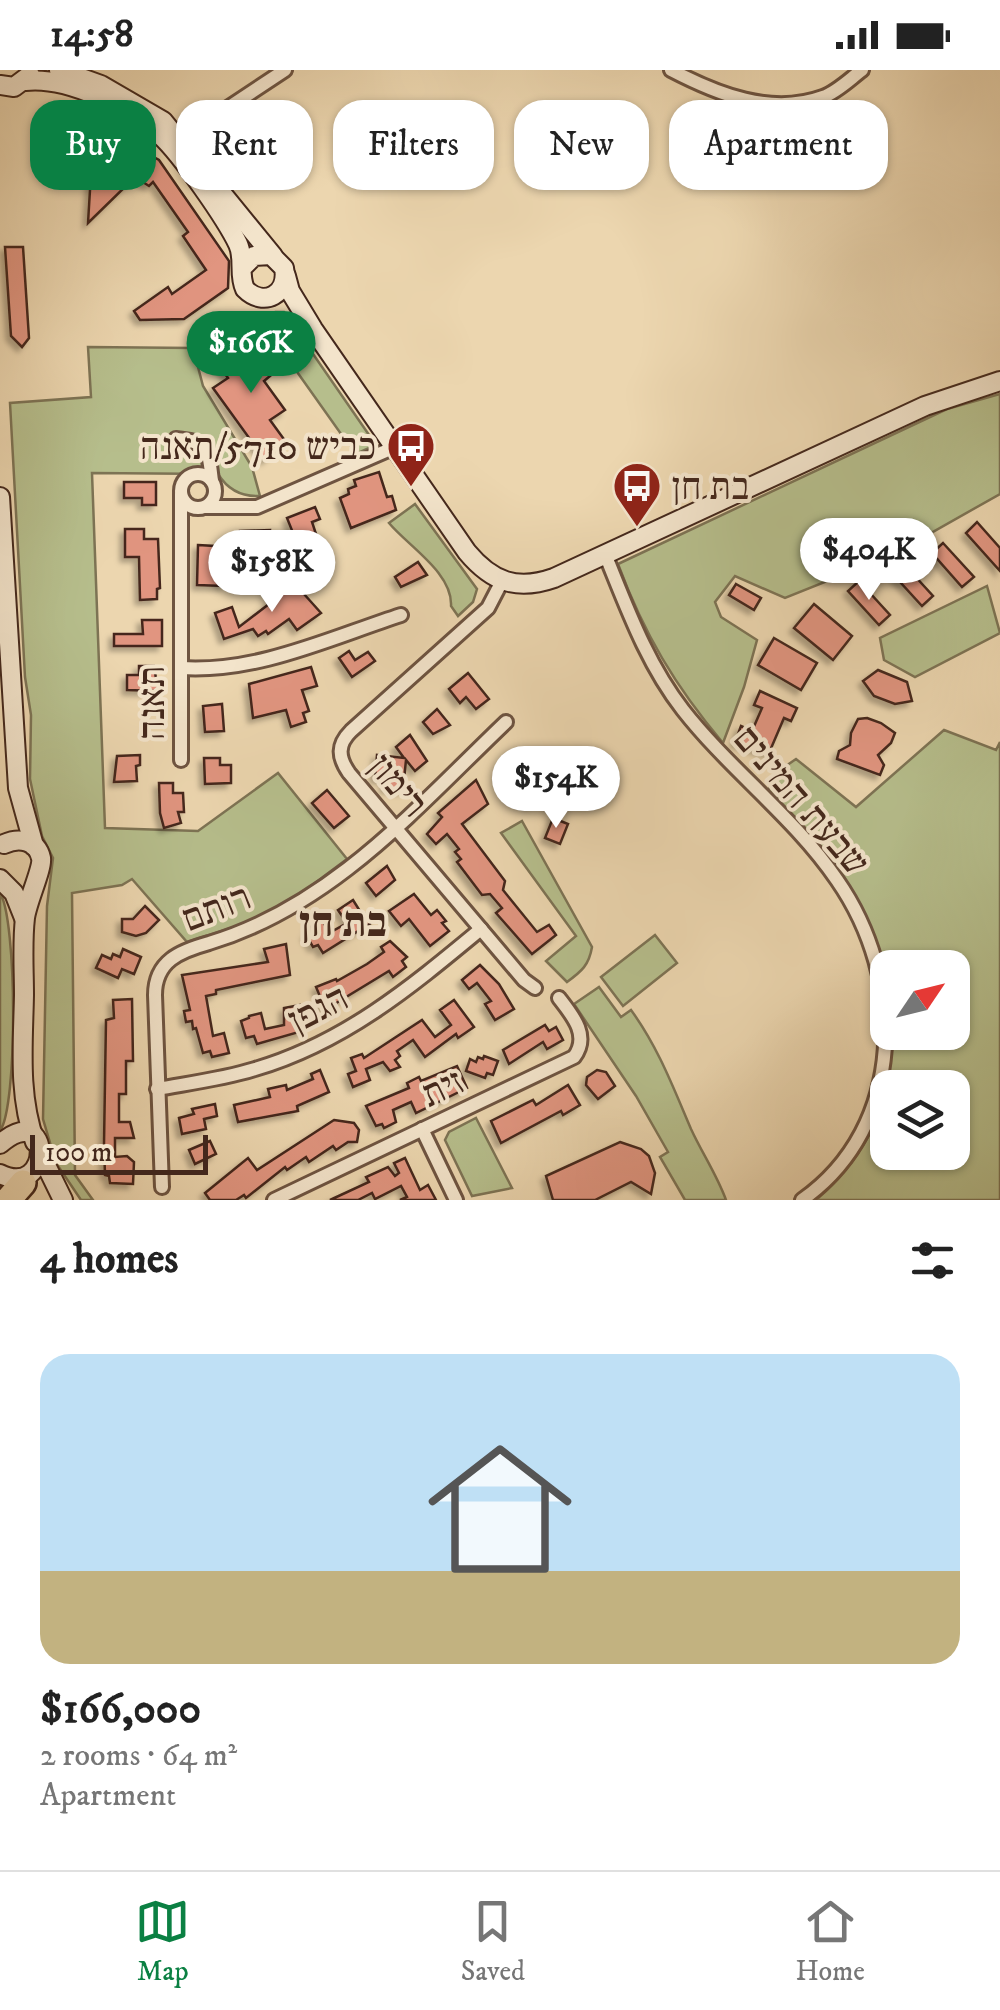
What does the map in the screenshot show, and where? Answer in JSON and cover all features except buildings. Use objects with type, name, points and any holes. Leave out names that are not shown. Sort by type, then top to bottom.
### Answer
[{"type":"main road","points":[[59,70],[126,98],[163,121],[176,143]]},
{"type":"main road","points":[[14,84],[42,80],[78,89],[135,117],[176,145]]},
{"type":"main road","points":[[205,190],[236,241],[241,281],[248,293],[293,309],[313,328]]},
{"type":"main road","points":[[218,190],[282,264],[290,291],[313,328],[467,552],[485,572],[516,585],[541,582],[925,406],[1000,382]]},
{"type":"main road","points":[[242,268],[254,256],[273,256]]},
{"type":"main road","points":[[271,298],[282,288],[286,276]]},
{"type":"main road","points":[[0,497],[18,788],[12,829],[2,845]]},
{"type":"main road","points":[[18,788],[42,863],[24,924],[26,1113],[38,1150],[62,1200]]},
{"type":"main road","points":[[2,845],[17,839],[34,846]]},
{"type":"main road","points":[[4,881],[23,886],[35,880]]},
{"type":"main road","points":[[4,881],[17,898],[24,924]]},
{"type":"main road","points":[[4,1141],[23,1069]]},
{"type":"main road","points":[[4,1141],[22,1136],[38,1150],[40,1170],[15,1185]]},
{"type":"main road","points":[[15,1185],[42,1186],[62,1200]]},
{"type":"street","points":[[240,100],[286,70]]},
{"type":"street","points":[[671,70],[719,92],[776,106],[826,96],[862,70]]},
{"type":"street","points":[[176,438],[194,440],[204,446],[214,497],[188,515],[181,525]]},
{"type":"street","points":[[240,507],[226,499],[204,474],[191,475],[182,484],[181,494],[186,503],[202,507],[240,507],[257,507],[395,447]]},
{"type":"street","name":"תאנה","points":[[180,760],[181,494]]},
{"type":"street","name":"שבעת המינים","points":[[605,554],[638,635],[669,690],[700,730],[829,869],[860,920],[874,960],[886,1034],[878,1094],[864,1132],[846,1160],[802,1200]]},
{"type":"street","name":"רימון","points":[[502,581],[488,608],[364,718],[341,744],[340,754],[344,766],[524,980],[535,988]]},
{"type":"street","points":[[181,668],[248,665],[402,615]]},
{"type":"street","name":"רותם","points":[[164,1193],[155,986],[165,963],[292,908],[336,880],[506,722]]},
{"type":"street","name":"הגפן","points":[[157,1089],[252,1070],[324,1042],[390,1002],[481,929]]},
{"type":"street","name":"זית","points":[[274,1200],[574,1057],[580,1049],[581,1032],[559,998]]},
{"type":"street","points":[[422,1130],[456,1200]]},
{"type":"green space","points":[[277,312],[284,312],[376,445],[358,453],[346,441],[295,369],[309,359]]},
{"type":"green space","points":[[88,347],[193,348],[203,386],[252,467],[260,496],[236,491],[218,474],[92,473],[105,828],[198,831],[278,773],[347,859],[303,892],[253,921],[187,942],[132,879],[122,885],[72,893],[75,1175],[93,1200],[81,1200],[56,1163],[43,1119],[47,906],[53,858],[42,836],[30,779],[31,715],[25,677],[10,403],[91,397]]},
{"type":"green space","points":[[1000,394],[1000,494],[892,555],[785,598],[735,576],[715,602],[721,617],[757,640],[723,743],[662,658],[618,564],[947,409]]},
{"type":"green space","points":[[415,504],[477,589],[473,602],[458,616],[437,571],[389,523]]},
{"type":"green space","points":[[987,586],[1000,633],[915,677],[884,660],[880,638]]},
{"type":"green space","points":[[944,730],[996,750],[1000,742],[1000,1200],[816,1200],[851,1163],[870,1133],[870,1170],[970,1170],[970,1070],[889,1070],[892,1050],[970,1050],[970,950],[878,950],[832,858],[768,790],[783,768],[796,759],[856,807]]},
{"type":"green space","points":[[522,821],[592,947],[584,967],[567,982],[546,961],[576,936],[501,833]]},
{"type":"green space","points":[[0,893],[10,938],[13,1012],[10,1087],[0,1131]]},
{"type":"green space","points":[[655,935],[677,963],[623,1006],[601,977]]},
{"type":"green space","points":[[599,987],[621,1017],[631,1010],[649,1038],[726,1200],[685,1200],[660,1157],[668,1152],[636,1096],[574,1004]]},
{"type":"green space","points":[[476,1118],[512,1188],[472,1196],[445,1140],[449,1132]]},
{"type":"place","name":"כביש 5710/תאנה","points":[[411,488]]},
{"type":"place","name":"בת חן","points":[[637,528]]},
{"type":"district","name":"בת חן","points":[[343,921]]}]
